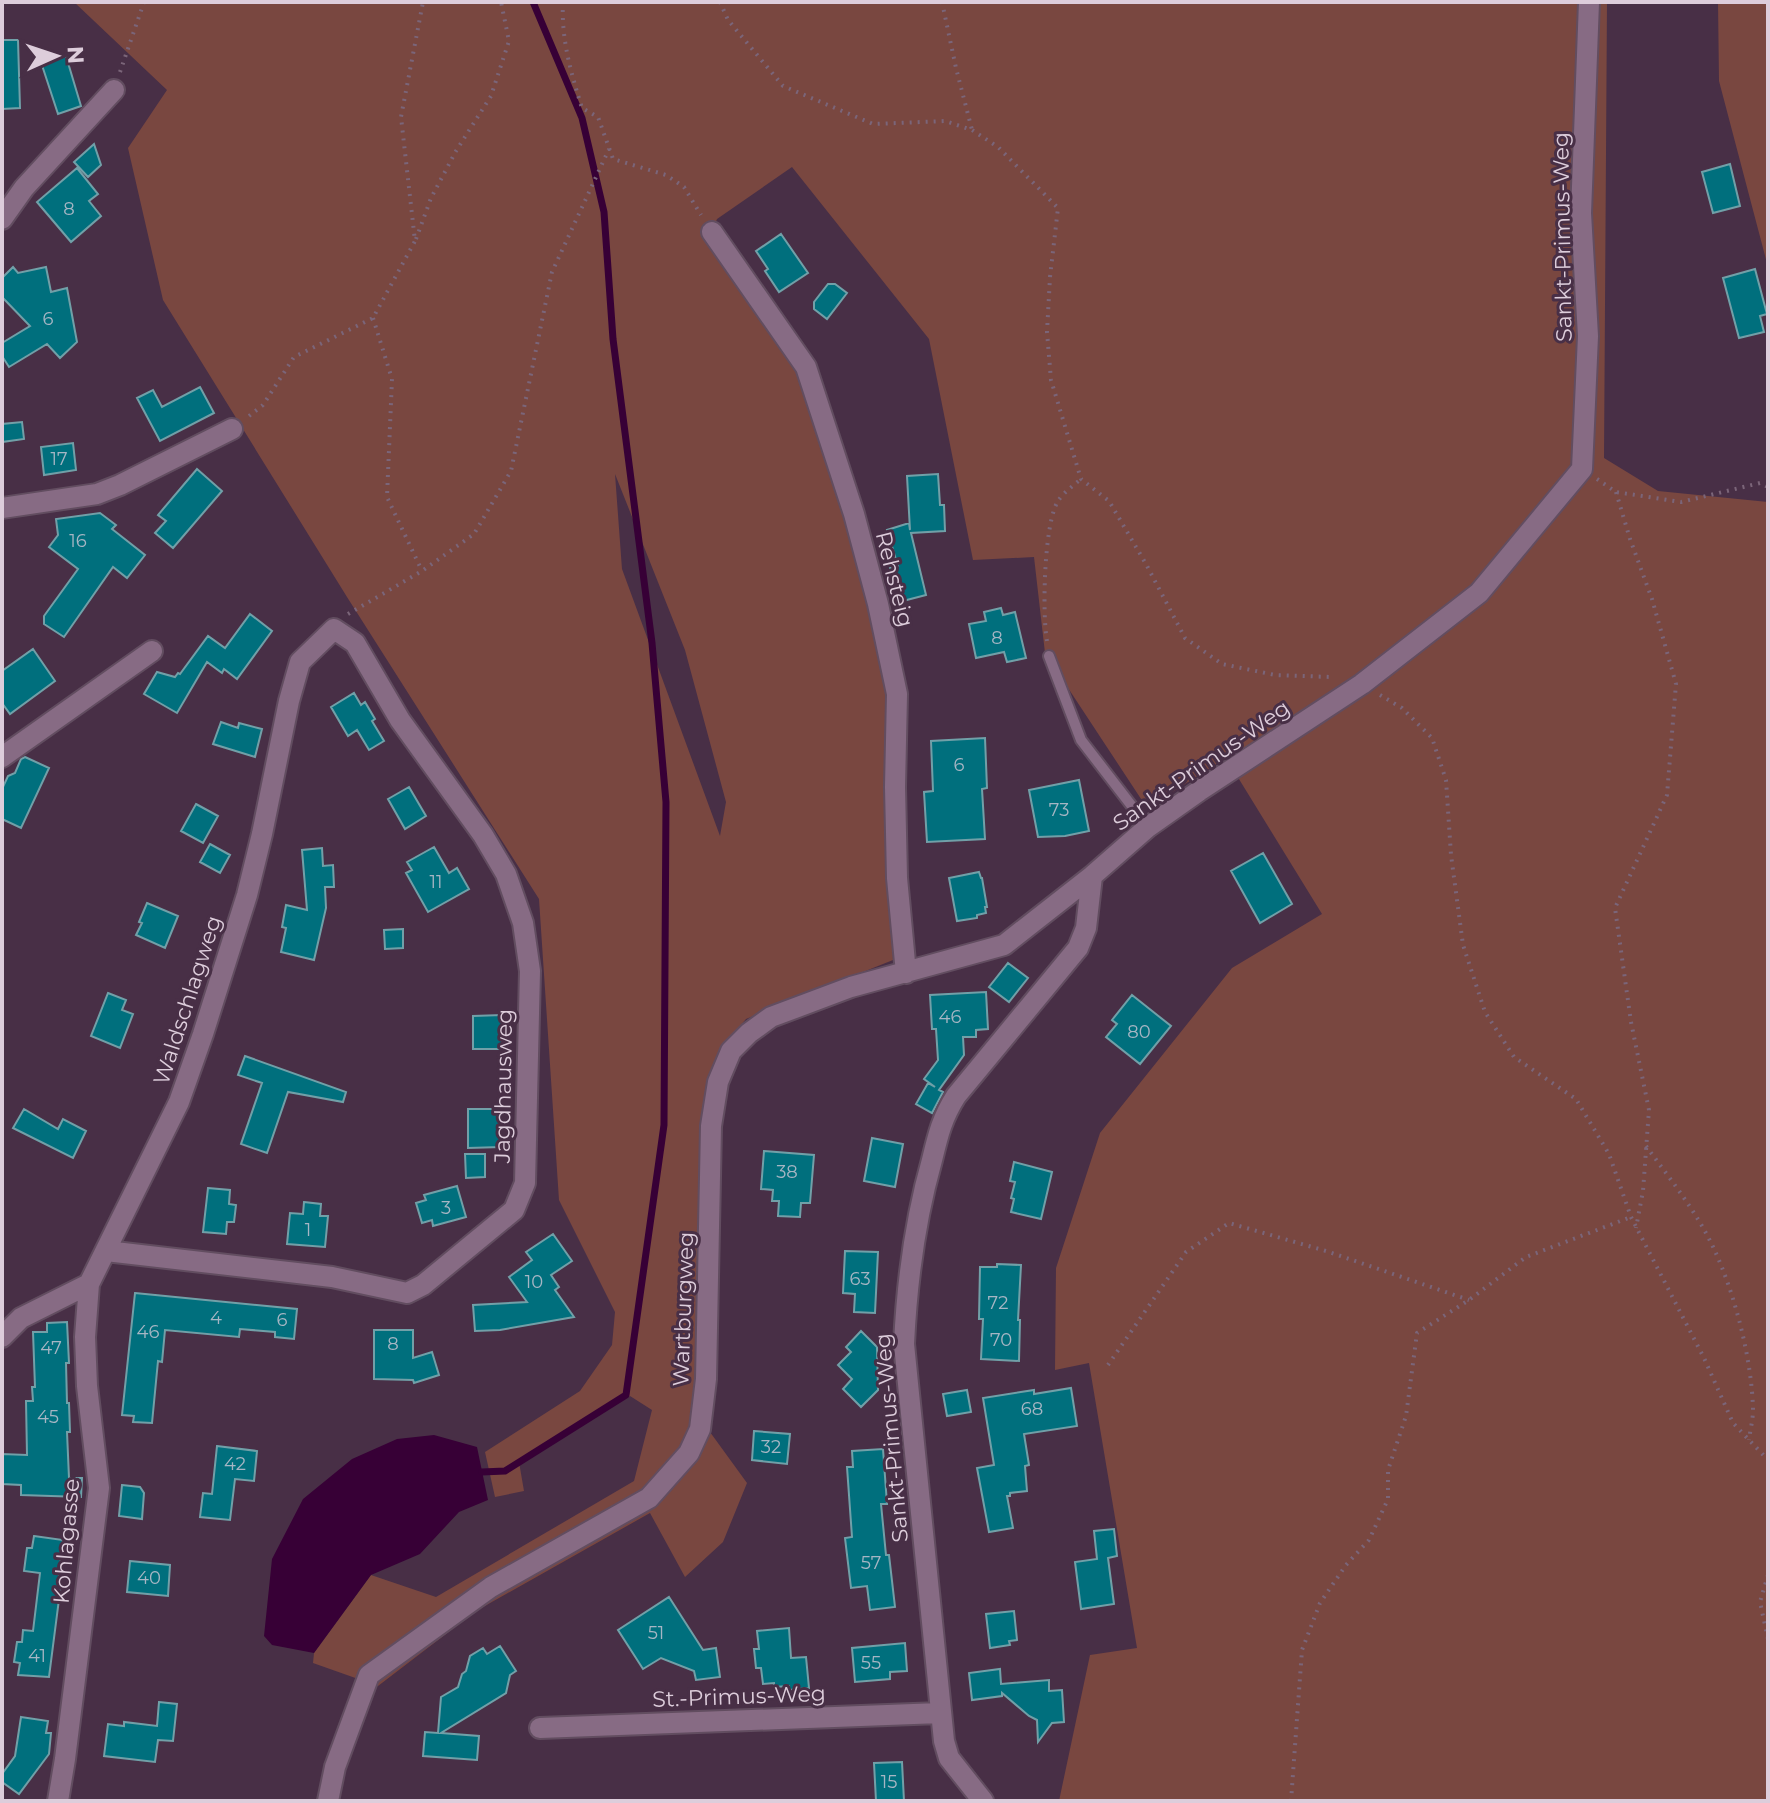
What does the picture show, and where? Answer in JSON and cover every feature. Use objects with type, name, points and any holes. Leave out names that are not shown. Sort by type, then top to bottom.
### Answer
[{"type":"street","name":"Sankt-Primus-Weg","points":[[983,1801],[949,1758],[944,1741],[904,1344],[914,1236],[944,1115],[956,1096],[1078,948],[1086,928],[1092,876],[1148,827],[1362,684],[1479,593],[1582,469],[1588,336],[1581,213],[1589,2]]},
{"type":"street","points":[[2,219],[24,188],[114,90]]},
{"type":"street","name":"Rehsteig","points":[[712,232],[806,367],[854,514],[878,604],[897,694],[897,878],[906,973]]},
{"type":"street","points":[[2,508],[97,494],[232,429]]},
{"type":"street","name":"Jagdhausweg","points":[[106,1251],[332,1277],[407,1293],[423,1285],[514,1210],[525,1183],[530,971],[523,923],[506,874],[483,835],[400,720],[355,643],[334,629]]},
{"type":"street","name":"Waldschlagweg","points":[[89,1284],[179,1102],[247,895],[300,662],[334,629]]},
{"type":"street","points":[[2,757],[152,651]]},
{"type":"street","name":"Wartburgweg","points":[[328,1801],[335,1767],[369,1675],[491,1587],[649,1498],[689,1453],[700,1429],[706,1379],[711,1126],[718,1082],[731,1051],[771,1017],[851,987],[1004,945],[1092,876]]},
{"type":"street","points":[[2,1337],[21,1318],[89,1284]]},
{"type":"street","name":"Kohlagasse","points":[[58,1801],[99,1488],[87,1386],[85,1337],[89,1284]]},
{"type":"street","name":"St.-Primus-Weg","points":[[540,1728],[940,1713]]},
{"type":"street","points":[[958,1801],[962,1775]]},
{"type":"lane","points":[[1049,656],[1081,740],[1148,827]]},
{"type":"path","points":[[114,90],[144,2]]},
{"type":"path","points":[[415,241],[401,117],[423,2]]},
{"type":"path","points":[[232,429],[263,405],[294,357],[373,318],[415,241],[431,198],[491,96],[509,41],[501,2]]},
{"type":"path","points":[[563,2],[562,21],[568,64],[582,108],[598,117],[613,159],[666,175],[684,187],[712,232]]},
{"type":"path","points":[[720,2],[728,20],[783,86],[873,124],[945,121],[972,130],[998,147],[1058,208],[1047,332],[1051,380],[1081,479],[1109,501],[1185,638],[1222,664],[1275,675],[1328,677],[1362,684],[1402,708],[1432,738],[1446,780],[1451,855],[1463,945],[1485,1012],[1514,1057],[1576,1099],[1609,1154],[1636,1228],[1704,1358],[1733,1423],[1768,1460]]},
{"type":"path","points":[[942,2],[972,130]]},
{"type":"path","points":[[334,629],[351,611],[422,571],[474,534],[511,471],[552,272],[609,149]]},
{"type":"path","points":[[373,318],[392,379],[387,497],[422,571]]},
{"type":"path","points":[[1582,469],[1616,492],[1681,502],[1760,483],[1768,487]]},
{"type":"path","points":[[1049,656],[1045,631],[1045,578],[1049,533],[1058,501],[1081,479]]},
{"type":"path","points":[[1616,492],[1652,599],[1676,684],[1667,795],[1615,908],[1631,1022],[1649,1110],[1643,1191],[1636,1228]]},
{"type":"path","points":[[1646,1146],[1702,1226],[1735,1306],[1747,1362],[1753,1412],[1749,1440]]},
{"type":"path","points":[[1291,1801],[1302,1650],[1320,1603],[1346,1565],[1369,1540],[1388,1499],[1388,1470],[1406,1416],[1417,1333],[1469,1300],[1526,1257],[1631,1217]]},
{"type":"path","points":[[1108,1365],[1186,1252],[1229,1223],[1326,1251],[1469,1300]]},
{"type":"path","points":[[1768,1575],[1760,1602],[1768,1639]]},
{"type":"shaded area","points":[[74,2],[1607,2],[1604,458],[1658,491],[1768,502],[1768,1801],[1059,1801],[1090,1655],[1137,1648],[1089,1363],[1055,1370],[1056,1268],[1100,1133],[1232,968],[1322,914],[1226,758],[1147,808],[1045,653],[1034,557],[973,560],[929,339],[792,167],[717,219],[710,236],[803,378],[877,625],[887,693],[893,960],[746,1019],[720,1050],[708,1083],[694,1410],[747,1483],[723,1542],[685,1577],[650,1513],[476,1611],[378,1686],[313,1663],[314,1653],[371,1575],[436,1597],[634,1481],[652,1410],[630,1396],[519,1462],[524,1491],[495,1497],[485,1452],[580,1391],[612,1345],[615,1312],[559,1200],[539,899],[163,300],[128,148],[167,90]],"holes":[[[615,474],[685,650],[726,802],[720,836],[622,569]]]},
{"type":"shaded area","points":[[1718,2],[1768,2],[1768,267],[1719,81]]},
{"type":"shaded area","points":[[434,1435],[477,1447],[488,1500],[459,1512],[420,1554],[371,1575],[314,1653],[272,1645],[264,1636],[272,1559],[303,1499],[352,1459],[397,1439]]},
{"type":"building","points":[[2,40],[18,40],[20,108],[2,109]]},
{"type":"building","points":[[39,56],[66,56],[81,106],[58,114]]},
{"type":"building","points":[[94,144],[101,165],[88,177],[74,162]]},
{"type":"building","points":[[1730,164],[1740,206],[1713,213],[1702,172]]},
{"type":"building","points":[[77,168],[98,194],[89,201],[101,216],[71,242],[37,202]]},
{"type":"building","points":[[781,234],[808,273],[779,292],[756,251]]},
{"type":"building","points":[[13,267],[18,273],[46,267],[51,292],[67,288],[77,342],[60,358],[47,344],[9,367],[2,356],[2,343],[30,326],[2,297],[2,278]]},
{"type":"building","points":[[1755,269],[1767,314],[1760,316],[1764,332],[1739,338],[1723,278]]},
{"type":"building","points":[[828,284],[835,284],[847,293],[827,319],[814,309],[814,302]]},
{"type":"building","points":[[200,387],[214,413],[160,441],[137,398],[153,390],[162,407]]},
{"type":"building","points":[[22,422],[24,439],[2,442],[2,424]]},
{"type":"building","points":[[73,443],[76,470],[44,475],[41,447]]},
{"type":"building","points":[[197,469],[222,491],[173,548],[155,533],[166,521],[158,515]]},
{"type":"building","points":[[938,474],[945,531],[911,533],[926,595],[899,602],[890,568],[898,566],[887,530],[909,523],[910,530],[907,476]]},
{"type":"building","points":[[100,513],[116,525],[112,529],[145,555],[127,578],[113,567],[64,637],[44,624],[44,616],[78,569],[49,547],[58,535],[56,519]]},
{"type":"building","points":[[1001,608],[1003,615],[1015,612],[1026,658],[1007,662],[1004,652],[976,658],[969,624],[986,621],[984,612]]},
{"type":"building","points":[[250,614],[272,631],[237,679],[207,662],[177,713],[144,694],[157,672],[175,677],[180,674],[208,636],[225,648]]},
{"type":"building","points":[[33,649],[55,681],[10,714],[2,703],[2,671]]},
{"type":"building","points":[[354,693],[361,705],[365,702],[384,741],[369,750],[357,730],[348,736],[331,707]]},
{"type":"building","points":[[221,722],[238,728],[239,723],[262,729],[255,757],[213,744]]},
{"type":"building","points":[[985,738],[987,788],[982,789],[985,839],[927,842],[924,792],[933,791],[931,741]]},
{"type":"building","points":[[25,757],[49,768],[21,828],[2,819],[2,789],[8,776],[15,773]]},
{"type":"building","points":[[1079,780],[1089,831],[1038,837],[1029,790]]},
{"type":"building","points":[[409,787],[426,816],[405,829],[388,799]]},
{"type":"building","points":[[196,804],[218,816],[203,843],[181,831]]},
{"type":"building","points":[[210,844],[230,855],[220,873],[200,862]]},
{"type":"building","points":[[434,847],[449,873],[457,868],[469,889],[428,912],[406,873],[412,870],[407,862]]},
{"type":"building","points":[[322,848],[323,866],[333,865],[334,887],[325,887],[326,908],[314,960],[281,952],[286,928],[282,927],[286,905],[307,910],[302,850]]},
{"type":"building","points":[[1263,853],[1292,904],[1260,923],[1231,871]]},
{"type":"building","points":[[979,872],[986,913],[977,915],[977,918],[957,921],[949,878]]},
{"type":"building","points":[[147,903],[178,916],[165,948],[136,935]]},
{"type":"building","points":[[403,929],[403,948],[385,949],[384,930]]},
{"type":"building","points":[[1008,963],[1028,978],[1009,1002],[989,987]]},
{"type":"building","points":[[986,992],[988,1029],[976,1030],[976,1037],[963,1037],[964,1055],[939,1090],[943,1092],[932,1113],[916,1104],[928,1083],[935,1087],[924,1079],[938,1060],[930,995]]},
{"type":"building","points":[[108,993],[126,1000],[122,1010],[133,1014],[120,1048],[91,1036]]},
{"type":"building","points":[[1132,995],[1171,1026],[1140,1064],[1106,1037],[1117,1024],[1112,1020]]},
{"type":"building","points":[[502,1015],[502,1049],[473,1049],[473,1016]]},
{"type":"building","points":[[245,1056],[346,1092],[343,1102],[288,1092],[267,1153],[241,1144],[262,1083],[238,1075]]},
{"type":"building","points":[[24,1109],[58,1129],[63,1119],[86,1131],[73,1158],[13,1128]]},
{"type":"building","points":[[468,1109],[501,1109],[501,1147],[468,1148]]},
{"type":"building","points":[[872,1138],[903,1144],[895,1187],[864,1181]]},
{"type":"building","points":[[764,1151],[814,1155],[810,1203],[801,1203],[800,1217],[778,1216],[779,1201],[772,1201],[773,1190],[761,1189]]},
{"type":"building","points":[[465,1154],[485,1154],[485,1177],[466,1178]]},
{"type":"building","points":[[1014,1162],[1052,1172],[1041,1219],[1011,1212],[1015,1182],[1010,1181]]},
{"type":"building","points":[[457,1186],[466,1217],[433,1226],[432,1220],[422,1223],[416,1203],[426,1200],[424,1195]]},
{"type":"building","points":[[208,1188],[230,1190],[229,1204],[236,1205],[234,1222],[227,1222],[226,1234],[203,1232]]},
{"type":"building","points":[[304,1202],[321,1204],[320,1216],[328,1216],[325,1247],[287,1244],[290,1213],[303,1214]]},
{"type":"building","points":[[553,1234],[572,1261],[551,1275],[559,1287],[555,1290],[574,1317],[500,1330],[475,1331],[473,1305],[527,1302],[509,1277],[532,1260],[526,1252]]},
{"type":"building","points":[[845,1251],[878,1252],[875,1313],[854,1312],[855,1294],[843,1293]]},
{"type":"building","points":[[997,1264],[1021,1265],[1019,1361],[981,1359],[983,1319],[979,1319],[980,1267],[997,1267]]},
{"type":"building","points":[[135,1293],[297,1309],[294,1339],[275,1337],[275,1332],[240,1329],[239,1337],[165,1330],[162,1362],[158,1361],[152,1423],[133,1422],[134,1416],[122,1415]]},
{"type":"building","points":[[67,1322],[69,1478],[82,1478],[81,1497],[21,1495],[21,1485],[2,1484],[2,1454],[27,1455],[26,1401],[33,1401],[32,1387],[35,1387],[33,1332],[47,1332],[47,1323]]},
{"type":"building","points":[[374,1330],[413,1330],[413,1358],[432,1352],[439,1375],[414,1383],[413,1380],[374,1379]]},
{"type":"building","points":[[861,1331],[877,1347],[878,1390],[861,1407],[843,1389],[852,1379],[838,1365],[851,1352],[846,1347]]},
{"type":"building","points":[[1071,1388],[1077,1426],[1024,1434],[1029,1465],[1025,1466],[1027,1491],[1007,1496],[1013,1528],[989,1532],[977,1468],[994,1465],[983,1398]]},
{"type":"building","points":[[967,1390],[971,1412],[947,1416],[943,1394]]},
{"type":"building","points":[[754,1431],[790,1434],[787,1464],[752,1460]]},
{"type":"building","points":[[217,1446],[257,1451],[254,1481],[235,1479],[230,1520],[200,1517],[203,1493],[212,1494]]},
{"type":"building","points":[[883,1449],[887,1504],[881,1504],[895,1607],[870,1610],[867,1586],[851,1588],[845,1538],[852,1537],[847,1467],[853,1467],[852,1451]]},
{"type":"building","points":[[122,1485],[140,1487],[144,1493],[142,1519],[119,1516]]},
{"type":"building","points":[[1114,1529],[1117,1556],[1108,1558],[1114,1604],[1081,1609],[1075,1562],[1097,1559],[1094,1531]]},
{"type":"building","points":[[34,1536],[63,1540],[59,1575],[62,1576],[49,1677],[18,1675],[20,1663],[14,1662],[17,1642],[22,1642],[23,1630],[33,1631],[40,1573],[24,1571],[27,1548],[32,1548]]},
{"type":"building","points":[[130,1561],[170,1565],[168,1596],[127,1592]]},
{"type":"building","points":[[669,1597],[703,1650],[716,1648],[720,1677],[696,1680],[694,1671],[661,1658],[643,1669],[618,1630]]},
{"type":"building","points":[[1014,1611],[1017,1640],[1009,1641],[1010,1645],[990,1648],[986,1614]]},
{"type":"building","points":[[789,1628],[791,1658],[806,1657],[809,1688],[789,1690],[789,1686],[763,1684],[761,1668],[756,1668],[754,1649],[759,1649],[757,1631]]},
{"type":"building","points":[[905,1643],[907,1671],[890,1672],[890,1679],[855,1682],[852,1648]]},
{"type":"building","points":[[500,1646],[516,1671],[510,1675],[506,1693],[441,1733],[479,1736],[477,1760],[423,1756],[425,1732],[438,1733],[441,1697],[458,1687],[470,1656],[483,1648],[487,1654]]},
{"type":"building","points":[[1000,1669],[1001,1684],[1049,1680],[1049,1691],[1062,1690],[1064,1722],[1052,1723],[1038,1742],[1037,1720],[1002,1693],[1002,1696],[972,1700],[969,1673]]},
{"type":"building","points":[[159,1702],[177,1704],[173,1741],[158,1740],[155,1762],[104,1756],[108,1724],[124,1726],[124,1722],[157,1726]]},
{"type":"building","points":[[21,1717],[48,1721],[46,1733],[51,1733],[49,1754],[19,1794],[2,1782],[2,1774],[15,1756]]},
{"type":"building","points":[[902,1762],[904,1801],[876,1801],[874,1763]]},
{"type":"waterway","points":[[482,1472],[505,1471],[626,1395],[664,1125],[666,802],[652,643],[613,339],[604,212],[582,118],[533,2]]}]
